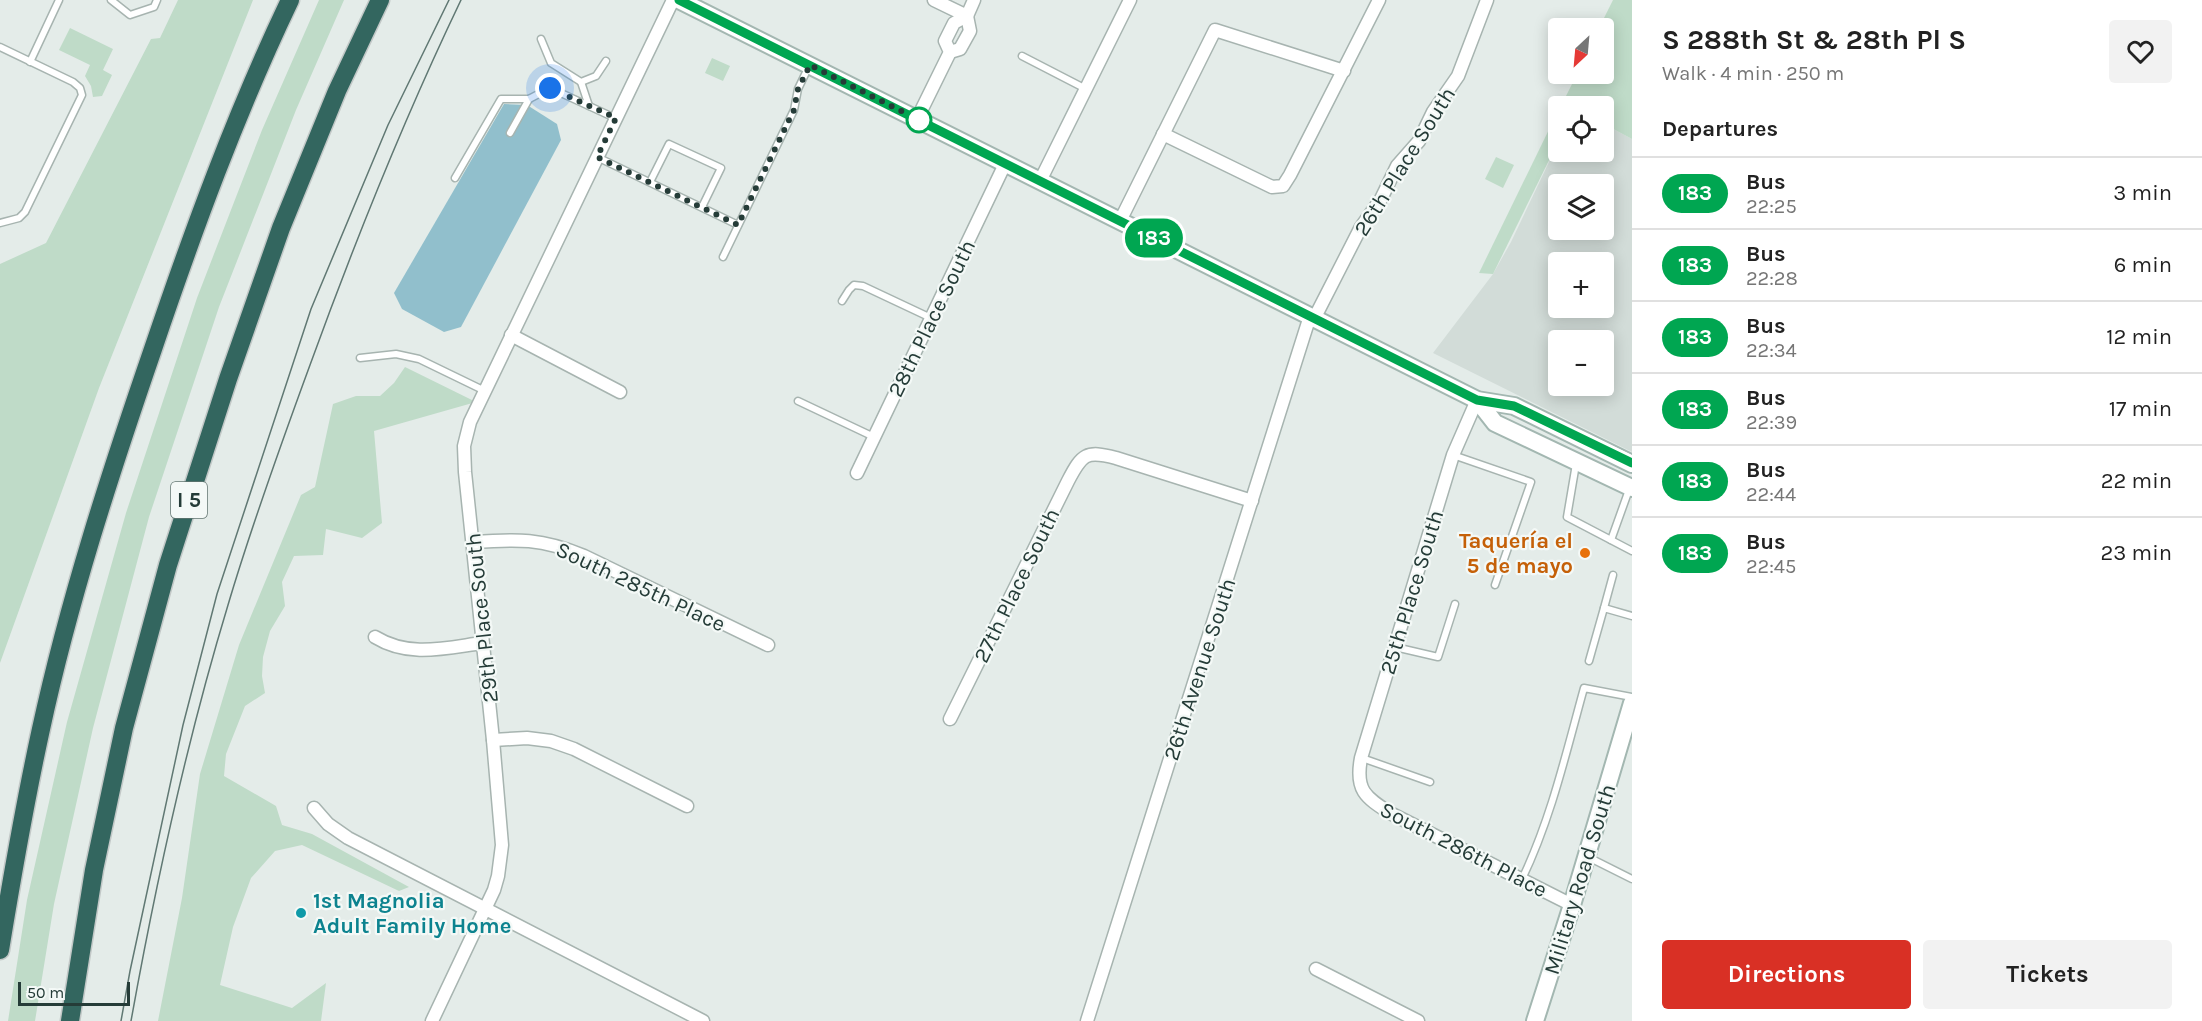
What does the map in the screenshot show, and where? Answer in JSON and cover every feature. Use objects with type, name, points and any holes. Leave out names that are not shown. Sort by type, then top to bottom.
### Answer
[{"type":"highway","points":[[0,950],[41,728],[86,560],[137,396],[184,259],[223,154],[290,0]]},
{"type":"highway","name":"I 5","points":[[70,1021],[94,870],[122,739],[168,565],[228,379],[281,228],[337,91],[380,0]]},
{"type":"main road","points":[[679,0],[1477,400],[1514,406],[1632,464]]},
{"type":"main road","points":[[1477,400],[1496,423],[1631,488]]},
{"type":"main road","name":"Military Road South","points":[[1535,1021],[1632,703]]},
{"type":"street","name":"29th Place South","points":[[432,1021],[486,908],[498,876],[502,845],[494,740],[465,472],[465,446],[470,422],[673,0]]},
{"type":"street","points":[[934,0],[967,16]]},
{"type":"street","points":[[917,119],[950,52],[945,41],[954,23],[967,16],[974,0]]},
{"type":"street","points":[[1040,181],[1130,0]]},
{"type":"street","points":[[1163,134],[1266,185],[1280,187],[1290,175],[1379,0]]},
{"type":"street","name":"26th Place South","points":[[1312,317],[1361,227],[1381,199],[1397,166],[1419,141],[1432,112],[1455,82],[1487,0]]},
{"type":"street","points":[[1120,221],[1215,30],[1344,71]]},
{"type":"street","name":"28th Place South","points":[[856,473],[1005,164]]},
{"type":"street","name":"26th Avenue South","points":[[1087,1021],[1312,317]]},
{"type":"street","points":[[511,336],[620,392]]},
{"type":"street","name":"25th Place South","points":[[1360,788],[1358,778],[1361,758],[1453,455],[1477,400]]},
{"type":"street","name":"27th Place South","points":[[950,719],[1068,481],[1077,464],[1086,454],[1096,453],[1116,458],[1252,501]]},
{"type":"street","name":"South 285th Place","points":[[473,542],[526,539],[558,545],[768,645]]},
{"type":"street","points":[[375,637],[392,646],[414,650],[482,643]]},
{"type":"street","points":[[494,740],[527,738],[550,741],[574,749],[687,806]]},
{"type":"street","name":"South 286th Place","points":[[1360,788],[1369,798],[1390,813],[1572,905]]},
{"type":"street","points":[[314,808],[328,824],[348,838],[486,908],[677,1015],[702,1021]]},
{"type":"street","points":[[1316,969],[1418,1021]]},
{"type":"lane","points":[[30,62],[59,0]]},
{"type":"lane","points":[[111,0],[130,15],[154,7],[157,0]]},
{"type":"lane","points":[[542,39],[551,63],[581,82],[589,106]]},
{"type":"lane","points":[[0,47],[73,82],[80,88],[82,95],[25,212],[19,218],[0,223]]},
{"type":"lane","points":[[1022,56],[1086,89]]},
{"type":"lane","points":[[581,82],[596,76],[606,61]]},
{"type":"lane","points":[[723,257],[794,110],[798,89],[810,65]]},
{"type":"lane","points":[[455,178],[501,99],[529,99],[550,88],[616,118]]},
{"type":"lane","points":[[510,133],[529,99]]},
{"type":"lane","points":[[650,182],[669,144],[721,168],[702,207]]},
{"type":"lane","points":[[597,157],[738,225]]},
{"type":"lane","points":[[842,302],[854,285],[863,286],[931,318]]},
{"type":"lane","points":[[360,358],[396,354],[419,359],[485,391]]},
{"type":"lane","points":[[798,401],[874,437]]},
{"type":"lane","points":[[1453,455],[1531,482],[1495,585]]},
{"type":"lane","points":[[1576,461],[1567,517],[1632,551]]},
{"type":"lane","points":[[1611,540],[1631,488]]},
{"type":"lane","points":[[1589,661],[1613,575]]},
{"type":"lane","points":[[1395,646],[1437,657],[1455,604]]},
{"type":"lane","points":[[1604,608],[1632,616]]},
{"type":"lane","points":[[1522,879],[1535,852],[1558,783],[1584,688],[1632,697]]},
{"type":"lane","points":[[1361,758],[1430,782]]},
{"type":"lane","points":[[1587,856],[1632,879]]},
{"type":"shaded area","points":[[1614,129],[1632,139],[1632,452],[1433,353],[1493,274],[1549,162],[1614,162]]},
{"type":"green space","points":[[178,0],[253,0],[99,388],[0,663],[0,264],[46,243],[151,39],[160,38]]},
{"type":"green space","points":[[319,0],[344,0],[296,110],[219,307],[149,517],[93,728],[54,904],[35,1021],[8,1021],[27,900],[67,722],[126,513],[197,298],[262,130]]},
{"type":"green space","points":[[1613,0],[1632,0],[1632,139],[1614,129],[1614,96],[1566,96],[1572,84],[1614,84],[1614,18],[1604,18]]},
{"type":"green space","points":[[70,28],[113,49],[103,70],[112,75],[102,96],[93,97],[91,86],[85,76],[90,65],[59,50]]},
{"type":"green space","points":[[712,58],[730,66],[723,81],[705,73]]},
{"type":"green space","points":[[1548,132],[1548,162],[1493,274],[1479,273]]},
{"type":"green space","points":[[1496,157],[1514,165],[1503,188],[1485,179]]},
{"type":"green space","points":[[405,367],[476,402],[374,431],[382,523],[362,538],[326,529],[323,555],[294,556],[282,582],[285,606],[270,631],[263,657],[262,676],[265,693],[245,706],[226,754],[224,776],[276,806],[282,825],[312,834],[409,887],[399,891],[302,845],[275,851],[251,878],[233,927],[220,985],[292,1008],[326,983],[321,1021],[158,1021],[182,898],[200,774],[239,645],[301,495],[315,487],[333,404],[356,396],[380,396],[394,383]]},
{"type":"water","points":[[504,104],[527,105],[557,124],[561,140],[461,327],[444,332],[402,309],[394,293]]},
{"type":"tram line","points":[[121,1021],[183,725],[217,594],[311,309],[388,125],[449,0]]},
{"type":"tram line","points":[[131,1021],[151,916],[186,759],[213,656],[247,544],[299,395],[363,226],[400,135],[461,0]]},
{"type":"bus line","name":"183","points":[[679,0],[1477,400],[1514,406],[1632,463]]},
{"type":"place","name":"Taquería el 5 de mayo","points":[[1585,553]]},
{"type":"place","name":"1st Magnolia Adult Family Home","points":[[301,913]]},
{"type":"route","points":[[550,88],[616,118],[597,157],[738,225],[794,110],[798,89],[810,65],[919,120]]}]
